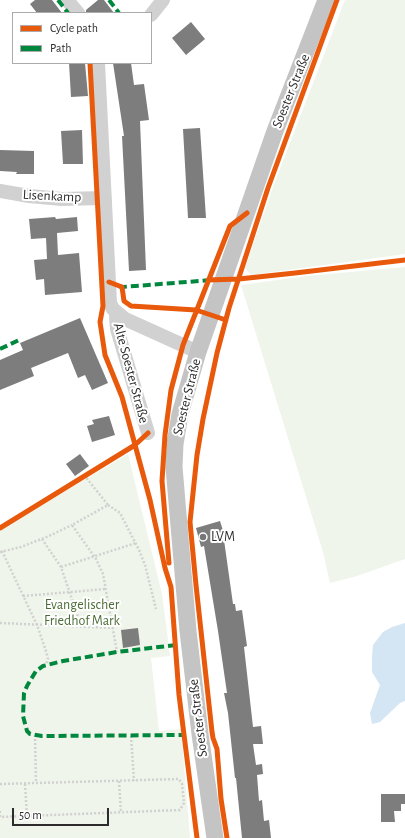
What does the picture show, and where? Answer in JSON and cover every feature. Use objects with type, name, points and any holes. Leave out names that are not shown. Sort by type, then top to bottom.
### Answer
[{"type":"main road","name":"Soester Straße","points":[[215,838],[197,713],[174,467],[175,444],[180,414],[198,352],[275,131],[326,0]]},
{"type":"street","points":[[68,0],[77,12]]},
{"type":"street","points":[[152,14],[163,0]]},
{"type":"street","name":"Alte Soester Straße","points":[[98,64],[110,303],[113,309],[125,319],[198,352]]},
{"type":"street","name":"Lisenkamp","points":[[0,192],[55,198],[105,198]]},
{"type":"street","name":"Alte Soester Straße","points":[[118,314],[116,317],[117,329],[148,433]]},
{"type":"path","points":[[84,475],[108,505],[120,513],[136,543],[145,565],[156,609]]},
{"type":"path","points":[[46,665],[48,659],[37,625],[1,552],[42,539],[108,505]]},
{"type":"path","points":[[72,524],[94,557],[103,574],[117,652]]},
{"type":"path","points":[[42,539],[61,567],[81,626]]},
{"type":"path","points":[[61,567],[136,543]]},
{"type":"path","points":[[23,596],[106,588]]},
{"type":"path","points":[[0,623],[112,628]]},
{"type":"path","points":[[36,735],[36,783]]},
{"type":"path","points":[[131,736],[134,781]]},
{"type":"path","points":[[0,784],[179,779],[182,784],[184,803],[180,810],[122,813],[0,817],[0,811]]},
{"type":"path","points":[[119,781],[122,813]]},
{"type":"path","points":[[25,784],[27,816]]},
{"type":"green space","points":[[345,0],[405,0],[405,254],[251,275],[245,268],[273,187]]},
{"type":"green space","points":[[405,267],[405,559],[357,576],[330,583],[323,552],[241,285],[307,276]]},
{"type":"green space","name":"Evangelischer Friedhof Mark","points":[[128,454],[162,594],[170,656],[151,658],[159,731],[181,729],[190,838],[0,838],[0,530]]},
{"type":"water","points":[[405,623],[405,701],[400,703],[380,722],[372,724],[370,713],[380,685],[372,672],[373,645],[383,632],[392,627]]},
{"type":"building","points":[[35,0],[52,0],[61,12],[36,12],[30,4]]},
{"type":"building","points":[[98,0],[104,0],[113,12],[86,12],[86,10]]},
{"type":"building","points":[[191,22],[205,39],[186,55],[172,38]]},
{"type":"building","points":[[69,64],[85,64],[88,96],[71,97]]},
{"type":"building","points":[[113,64],[131,64],[134,85],[144,84],[149,120],[140,121],[146,270],[129,271],[122,136],[124,136]]},
{"type":"building","points":[[200,128],[206,218],[188,218],[183,129]]},
{"type":"building","points":[[82,130],[83,164],[63,164],[61,131]]},
{"type":"building","points":[[0,150],[34,151],[34,174],[16,174],[17,172],[0,171]]},
{"type":"building","points":[[55,217],[56,219],[77,217],[78,231],[57,233],[58,255],[79,253],[82,292],[45,295],[44,279],[36,280],[34,260],[47,259],[46,238],[31,239],[29,219]]},
{"type":"building","points":[[80,318],[108,383],[92,390],[85,375],[78,378],[68,353],[31,368],[34,376],[0,390],[0,360],[23,350],[20,343]]},
{"type":"building","points":[[109,416],[115,435],[92,442],[87,426],[94,424],[92,420]]},
{"type":"building","points":[[80,454],[89,466],[75,476],[66,464]]},
{"type":"building","points":[[220,521],[226,540],[224,540],[233,604],[235,604],[236,611],[242,610],[247,646],[244,647],[253,727],[261,726],[263,744],[253,744],[256,765],[262,764],[263,774],[257,775],[259,801],[262,800],[264,821],[269,820],[271,838],[242,838],[228,713],[224,693],[227,693],[218,631],[204,546],[201,547],[196,528]]},
{"type":"building","points":[[138,628],[140,645],[123,648],[121,630]]},
{"type":"building","points":[[381,794],[405,794],[405,804],[401,804],[401,811],[394,811],[395,822],[381,822]]},
{"type":"marked path","points":[[58,0],[67,12]]},
{"type":"marked path","points":[[109,0],[118,12]]},
{"type":"marked path","points":[[119,286],[212,280]]},
{"type":"marked path","points":[[0,349],[19,340]]},
{"type":"marked path","points":[[176,645],[117,652],[43,666],[36,671],[24,693],[23,716],[27,731],[30,734],[42,736],[184,735]]},
{"type":"cycle path","points":[[227,838],[221,799],[217,749],[212,732],[190,522],[197,455],[217,353],[229,308],[268,188],[337,0]]},
{"type":"cycle path","points":[[90,64],[103,306],[100,322],[105,355],[122,397],[150,500],[165,568],[171,587],[179,695],[197,838]]},
{"type":"cycle path","points":[[169,563],[162,481],[165,435],[171,390],[183,345],[230,226],[247,213]]},
{"type":"cycle path","points":[[208,280],[239,279],[405,260]]},
{"type":"cycle path","points":[[109,282],[122,287],[124,301],[131,306],[196,310],[226,320]]},
{"type":"cycle path","points":[[0,528],[135,445],[148,433]]},
{"type":"place","name":"LVM","points":[[203,537]]}]
